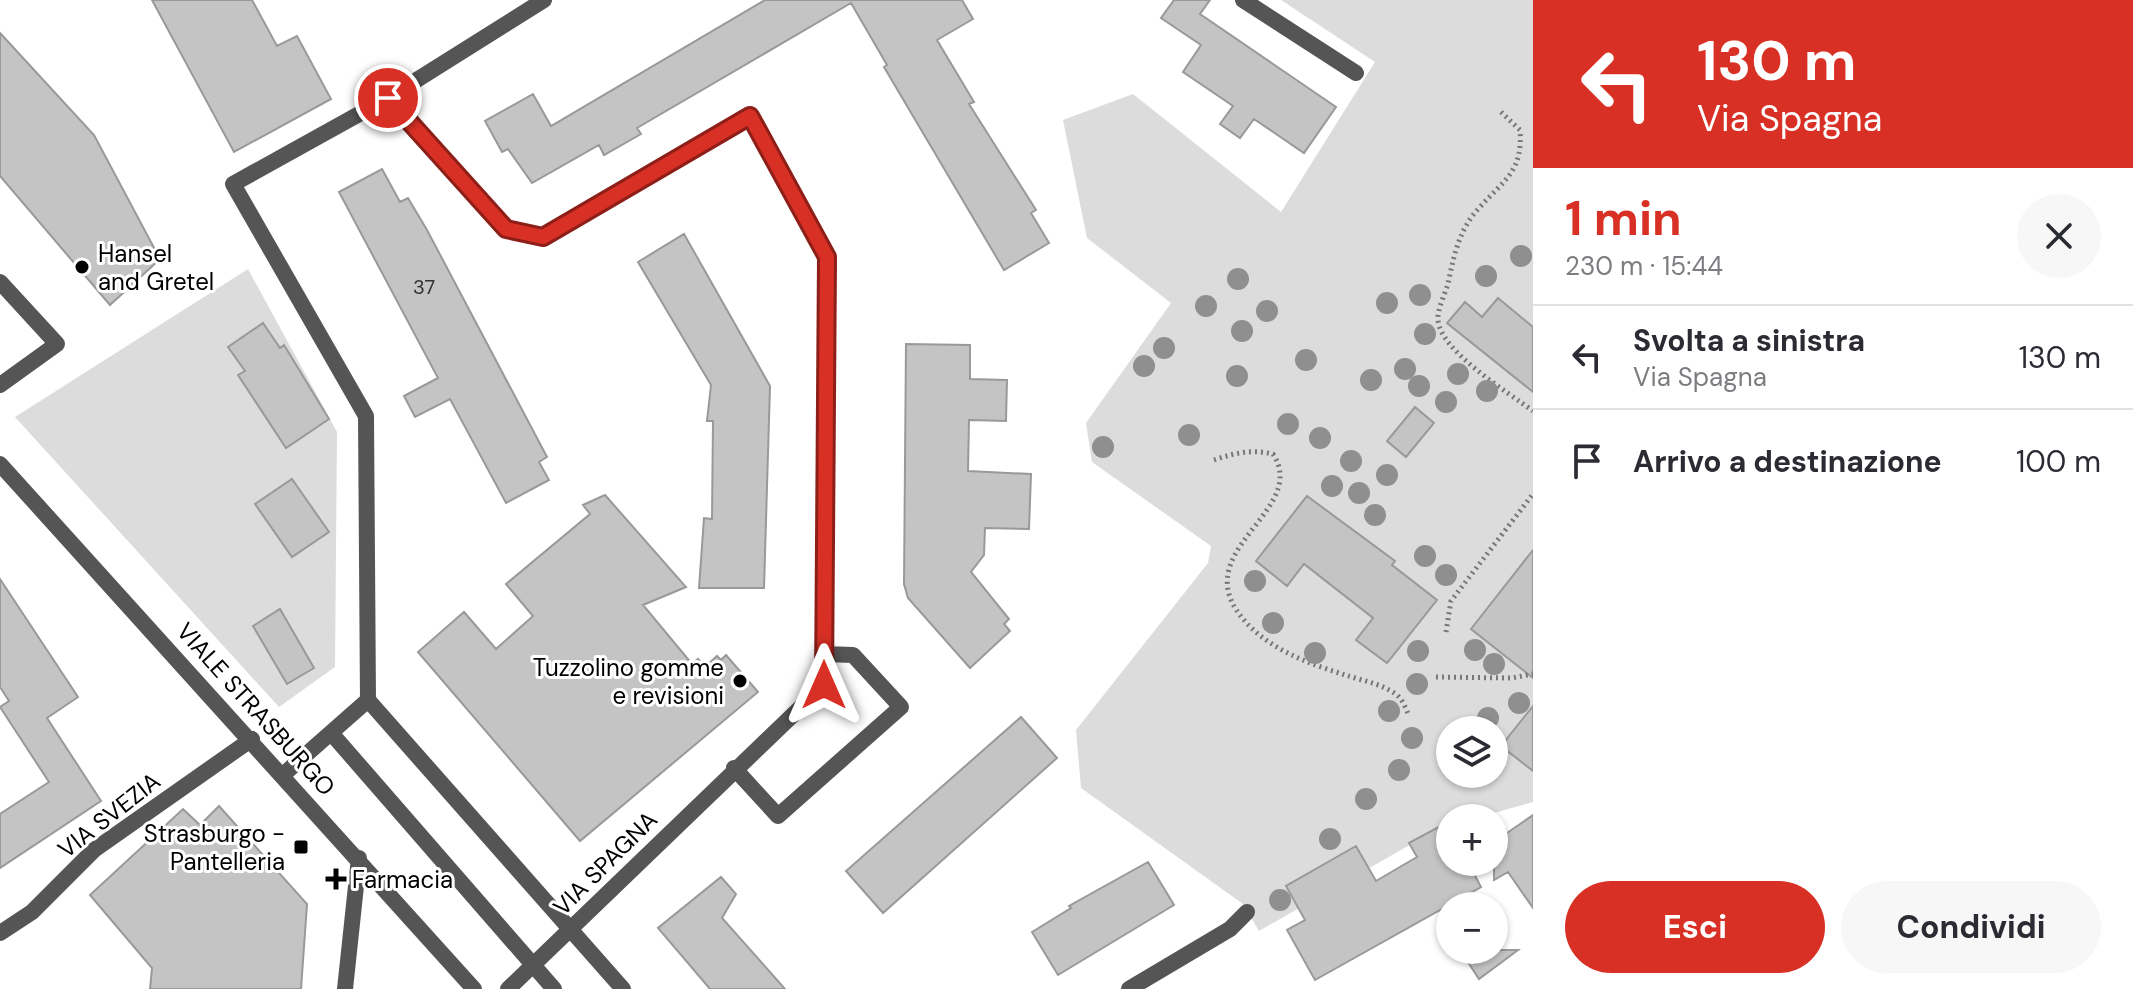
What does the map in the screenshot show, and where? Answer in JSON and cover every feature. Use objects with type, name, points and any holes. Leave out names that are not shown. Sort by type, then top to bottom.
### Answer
[{"type":"street","points":[[544,0],[388,98],[233,184],[366,416],[368,700],[623,989]]},
{"type":"street","points":[[1243,0],[1356,73]]},
{"type":"street","name":"VIA SPAGNA","points":[[388,98],[506,229],[543,237],[750,116],[827,257],[824,685],[734,768],[572,930],[508,989]]},
{"type":"street","points":[[0,282],[57,344],[0,385]]},
{"type":"street","name":"VIALE STRASBURGO","points":[[0,464],[284,774],[474,989]]},
{"type":"street","points":[[734,768],[778,816],[901,707],[853,655],[824,654]]},
{"type":"street","points":[[284,774],[368,700]]},
{"type":"street","name":"VIALE STRASBURGO","points":[[332,734],[554,989]]},
{"type":"street","name":"VIA SVEZIA","points":[[0,933],[32,912],[94,850],[252,739]]},
{"type":"street","points":[[345,989],[359,858]]},
{"type":"street","points":[[1129,989],[1230,929],[1247,912]]},
{"type":"path","points":[[1501,112],[1520,130],[1522,153],[1508,180],[1478,208],[1460,233],[1437,318],[1443,337],[1477,369],[1533,411]]},
{"type":"path","points":[[1214,460],[1232,453],[1259,451],[1273,454],[1282,467],[1282,485],[1234,553],[1227,583],[1234,605],[1253,629],[1274,646],[1323,667],[1381,685],[1400,697],[1409,716]]},
{"type":"path","points":[[1446,632],[1451,601],[1533,494]]},
{"type":"path","points":[[1436,677],[1512,678],[1533,674]]},
{"type":"shaded area","points":[[1281,0],[1533,0],[1533,802],[1508,809],[1508,804],[1436,804],[1436,830],[1259,931],[1243,904],[1081,788],[1076,730],[1208,563],[1211,546],[1092,462],[1086,423],[1171,303],[1087,238],[1063,120],[1133,94],[1281,212],[1375,62]]},
{"type":"shaded area","points":[[248,269],[337,432],[335,667],[279,707],[15,417]]},
{"type":"building","points":[[152,0],[252,0],[277,46],[297,36],[331,99],[234,152]]},
{"type":"building","points":[[765,0],[962,0],[973,19],[937,40],[974,102],[969,104],[1036,210],[1031,213],[1049,243],[1004,270],[884,67],[887,65],[851,3],[637,128],[641,134],[604,155],[599,145],[532,183],[508,149],[502,152],[485,121],[533,94],[551,126]]},
{"type":"building","points":[[1174,0],[1210,0],[1200,14],[1336,107],[1304,153],[1254,119],[1240,138],[1220,124],[1233,106],[1183,72],[1201,45],[1161,18]]},
{"type":"building","points":[[0,33],[94,135],[160,259],[110,305],[0,176]]},
{"type":"building","points":[[382,169],[400,202],[408,198],[427,230],[547,457],[539,462],[549,480],[506,503],[450,399],[415,417],[404,396],[438,378],[339,192]]},
{"type":"building","points":[[684,234],[770,386],[764,588],[699,588],[704,518],[712,519],[713,421],[707,421],[711,385],[638,262]]},
{"type":"building","points":[[1498,298],[1533,327],[1533,392],[1447,323],[1465,302],[1482,317]]},
{"type":"building","points":[[263,323],[280,348],[284,345],[329,419],[286,448],[238,375],[245,371],[228,347]]},
{"type":"building","points":[[906,344],[970,345],[970,379],[1007,380],[1006,421],[969,420],[968,471],[1031,474],[1029,529],[985,528],[984,555],[971,572],[1009,619],[1004,624],[1010,631],[970,668],[908,598],[904,584]]},
{"type":"building","points":[[1415,407],[1434,423],[1406,457],[1387,441]]},
{"type":"building","points":[[292,479],[329,532],[292,557],[255,504]]},
{"type":"building","points":[[605,495],[686,587],[643,605],[692,664],[698,659],[705,667],[717,656],[721,660],[726,655],[758,692],[580,841],[418,652],[464,612],[496,649],[533,616],[506,584],[590,514],[583,505]]},
{"type":"building","points":[[1307,496],[1395,561],[1392,565],[1437,600],[1387,663],[1356,640],[1373,618],[1304,564],[1287,586],[1256,561]]},
{"type":"building","points":[[1533,550],[1533,678],[1471,629]]},
{"type":"building","points":[[0,579],[78,697],[47,718],[101,801],[0,868],[0,814],[49,782],[0,707],[9,701],[0,687]]},
{"type":"building","points":[[280,609],[314,668],[287,684],[253,626]]},
{"type":"building","points":[[1533,706],[1533,771],[1508,751],[1508,737]]},
{"type":"building","points":[[1021,717],[1057,758],[883,913],[846,871]]},
{"type":"building","points":[[219,806],[307,904],[301,989],[150,989],[152,968],[90,895],[183,809],[200,825]]},
{"type":"building","points":[[1533,815],[1533,908],[1508,872],[1508,832]]},
{"type":"building","points":[[1436,828],[1436,876],[1475,876],[1481,887],[1472,892],[1436,892],[1436,912],[1315,980],[1287,930],[1305,920],[1286,886],[1356,846],[1376,881],[1417,857],[1409,843]]},
{"type":"building","points":[[1148,862],[1174,905],[1058,975],[1032,932],[1071,908],[1069,906]]},
{"type":"building","points":[[721,877],[736,894],[722,918],[785,989],[710,989],[658,928]]},
{"type":"building","points":[[1469,964],[1499,964],[1479,979]]},
{"type":"place","name":"Hansel and Gretel","points":[[82,267]]},
{"type":"place","name":"Tuzzolino gomme e revisioni","points":[[740,681]]},
{"type":"place","name":"Strasburgo - Pantelleria","points":[[301,847]]},
{"type":"place","name":"Farmacia","points":[[336,879]]},
{"type":"route","points":[[388,98],[506,229],[543,237],[750,116],[827,257],[824,685]]}]
